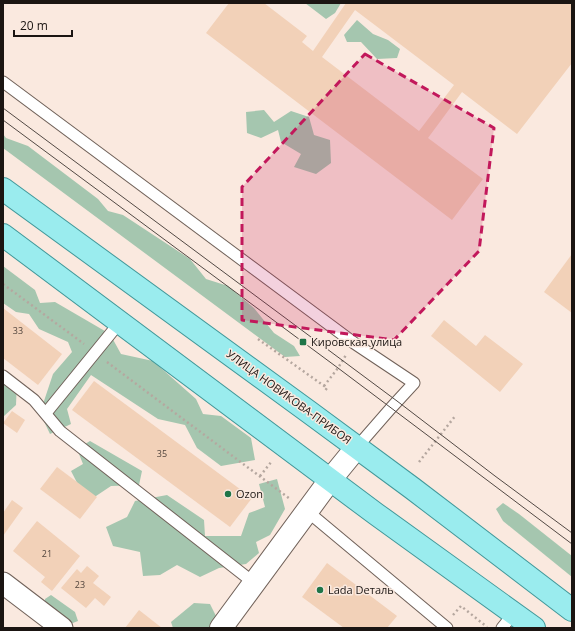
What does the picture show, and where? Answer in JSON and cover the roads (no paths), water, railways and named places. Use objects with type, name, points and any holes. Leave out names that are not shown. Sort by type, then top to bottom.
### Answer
[{"type":"main road","name":"УЛИЦА НОВИКОВА-ПРИБОЯ","points":[[3,189],[272,384],[572,610]]},
{"type":"main road","points":[[3,235],[330,480],[508,621],[534,628]]},
{"type":"street","points":[[221,628],[330,480],[358,448]]},
{"type":"street","points":[[6,593],[62,628]]},
{"type":"lane","points":[[3,82],[354,343],[414,383],[358,448]]},
{"type":"lane","points":[[46,413],[120,322]]},
{"type":"lane","points":[[3,376],[34,400],[60,431],[254,583]]},
{"type":"lane","points":[[307,511],[445,627]]},
{"type":"tram line","points":[[3,108],[572,533]]},
{"type":"tram line","points":[[3,120],[338,368],[572,544]]},
{"type":"place","name":"Кировская улица","points":[[303,342]]},
{"type":"place","name":"Ozon","points":[[228,494]]},
{"type":"place","name":"Lada Dеталь","points":[[320,590]]}]
